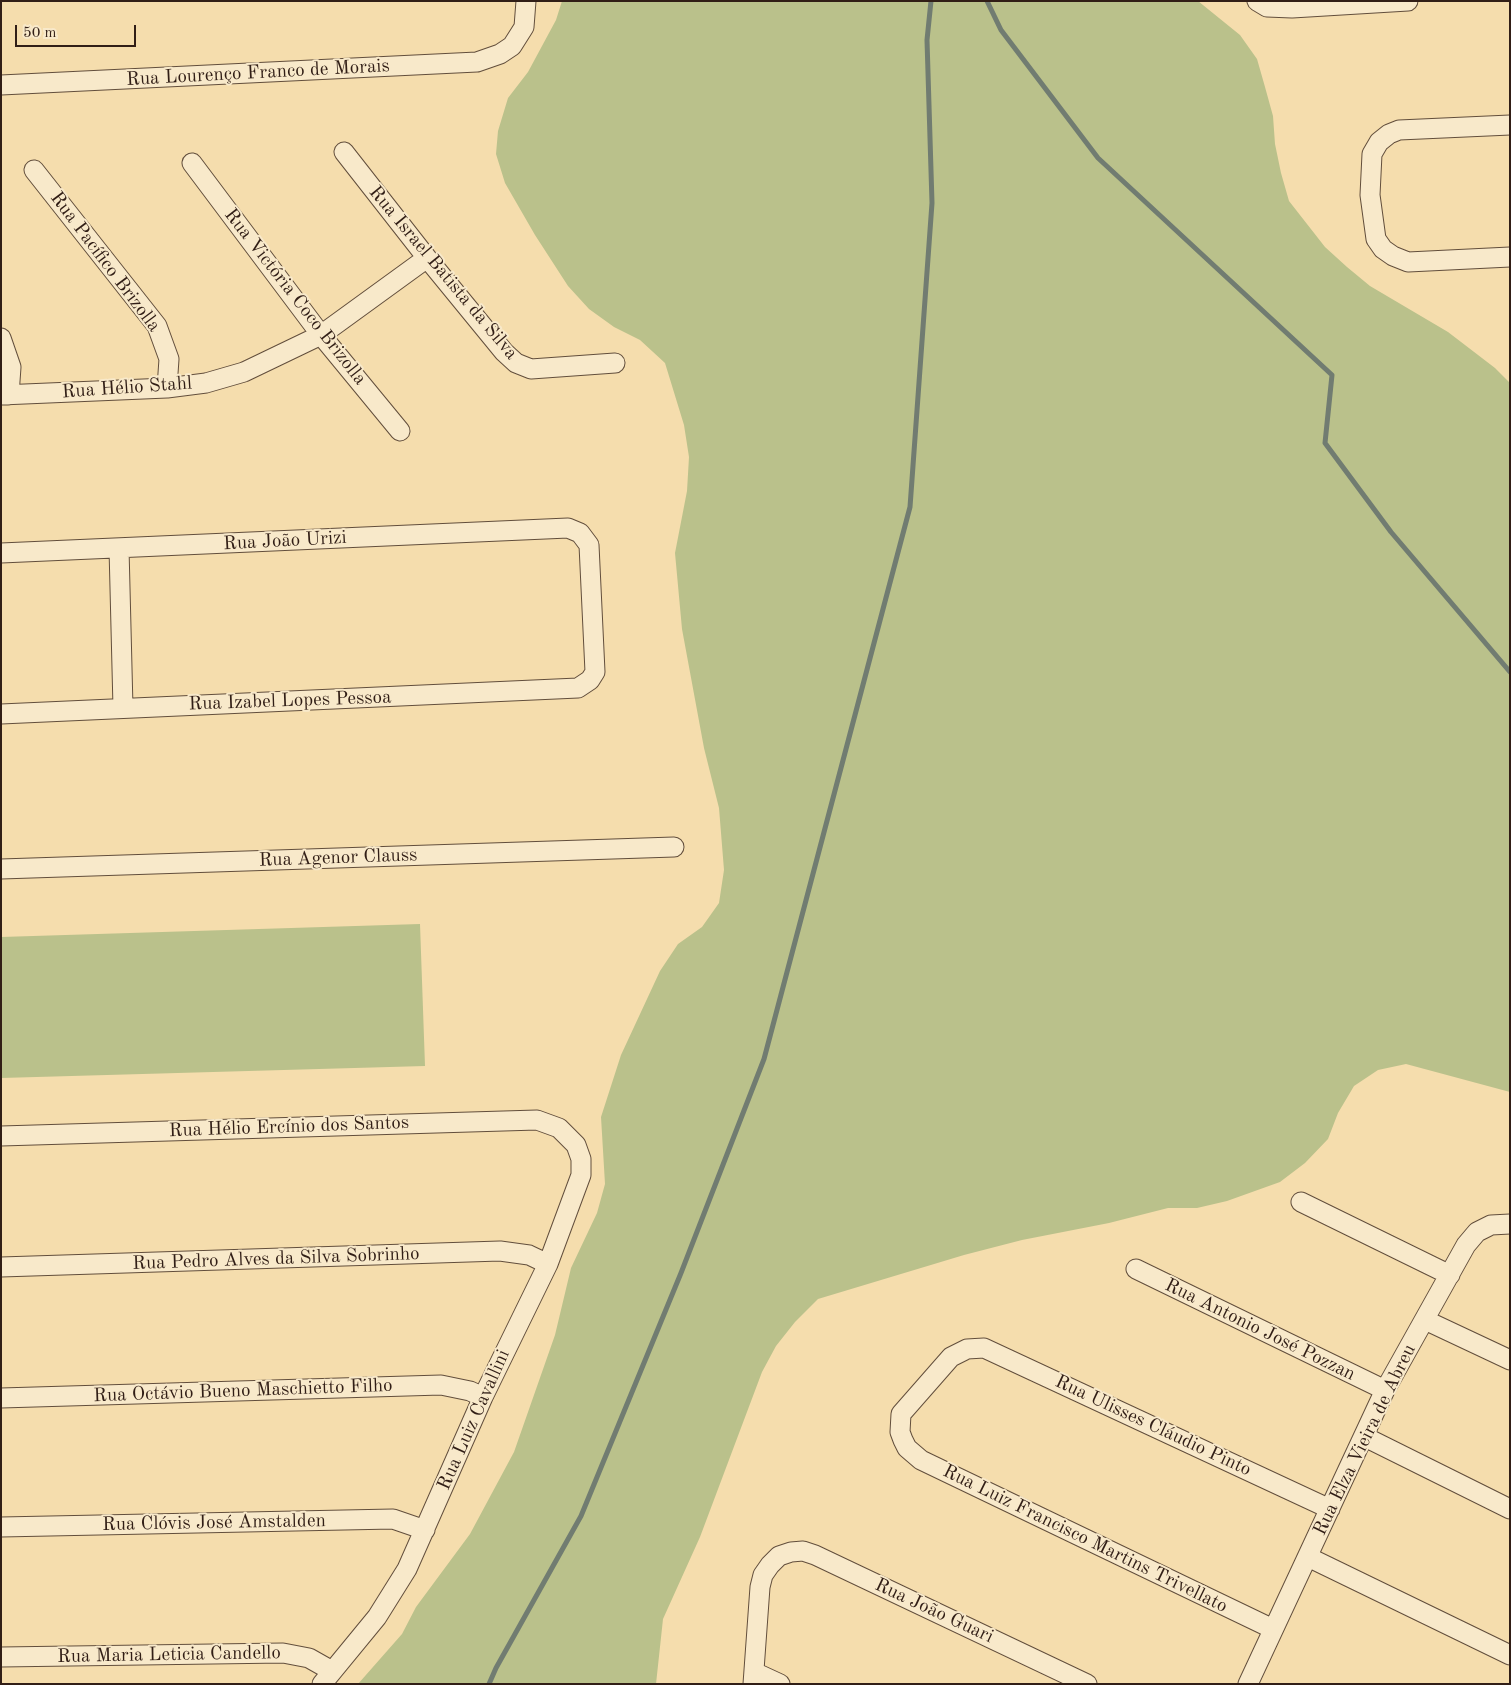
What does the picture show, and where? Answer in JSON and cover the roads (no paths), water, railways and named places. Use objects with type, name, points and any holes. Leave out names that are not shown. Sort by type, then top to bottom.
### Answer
[{"type":"street","name":"Rua Lourenço Franco de Morais","points":[[1,85],[477,62],[500,54],[512,46],[524,27],[526,1]]},
{"type":"street","points":[[1257,1],[1267,6],[1292,8],[1408,1]]},
{"type":"street","points":[[1510,124],[1399,130],[1389,134],[1379,142],[1372,154],[1370,195],[1376,239],[1382,249],[1393,256],[1408,262],[1510,257]]},
{"type":"street","name":"Rua Israel Batista da Silva","points":[[344,152],[427,258],[504,352],[516,363],[530,369],[615,363]]},
{"type":"street","name":"Rua Victória Coco Brizolla","points":[[192,163],[321,335],[400,431]]},
{"type":"street","name":"Rua Pacífico Brizolla","points":[[34,170],[157,326],[168,359],[168,388]]},
{"type":"street","name":"Rua Hélio Stahl","points":[[5,395],[168,388],[206,383],[244,372],[321,335],[427,258]]},
{"type":"street","points":[[1,338],[11,367],[5,395]]},
{"type":"street","name":"Rua João Urizi","points":[[1,553],[568,528],[580,533],[589,545],[595,672],[590,680],[578,688]]},
{"type":"street","points":[[119,548],[123,708]]},
{"type":"street","name":"Rua Izabel Lopes Pessoa","points":[[1,714],[578,688]]},
{"type":"street","name":"Rua Agenor Clauss","points":[[1,868],[674,847]]},
{"type":"street","name":"Rua Hélio Ercínio dos Santos","points":[[1,1136],[537,1120],[553,1124],[571,1138]]},
{"type":"street","name":"Rua Luiz Cavallini","points":[[327,1678],[376,1617],[407,1569],[483,1398],[548,1264],[581,1175],[581,1159],[571,1138]]},
{"type":"street","points":[[1301,1202],[1450,1275]]},
{"type":"street","name":"Rua Elza Vieira de Abreu","points":[[1248,1684],[1365,1437],[1385,1390],[1466,1245],[1477,1232],[1491,1225],[1510,1224]]},
{"type":"street","name":"Rua Pedro Alves da Silva Sobrinho","points":[[1,1267],[500,1251],[529,1255],[548,1264]]},
{"type":"street","name":"Rua Antonio José Pozzan","points":[[1136,1269],[1385,1390]]},
{"type":"street","points":[[1425,1320],[1510,1360]]},
{"type":"street","name":"Rua Ulisses Cláudio Pinto","points":[[903,1440],[900,1423],[901,1414],[951,1357],[967,1349],[993,1350],[1330,1509]]},
{"type":"street","name":"Rua Octávio Bueno Maschietto Filho","points":[[1,1398],[440,1385],[470,1391],[483,1398]]},
{"type":"street","points":[[1365,1437],[1510,1508]]},
{"type":"street","name":"Rua Luiz Francisco Martins Trivellato","points":[[903,1440],[907,1448],[920,1460],[1273,1629]]},
{"type":"street","name":"Rua Clóvis José Amstalden","points":[[1,1527],[393,1519],[425,1530]]},
{"type":"street","name":"Rua João Guari","points":[[754,1678],[760,1587],[763,1575],[779,1556],[791,1552],[803,1552],[815,1554],[1087,1684]]},
{"type":"street","points":[[1308,1557],[1510,1655]]},
{"type":"street","name":"Rua Maria Leticia Candello","points":[[1,1657],[283,1653],[309,1658],[327,1678]]},
{"type":"street","points":[[754,1678],[780,1684]]},
{"type":"waterway","points":[[489,1684],[496,1668],[581,1516],[681,1273],[764,1059],[910,507],[932,203],[927,40],[931,1]]},
{"type":"waterway","points":[[987,1],[1001,30],[1098,158],[1332,375],[1325,443],[1391,532],[1510,672]]}]
